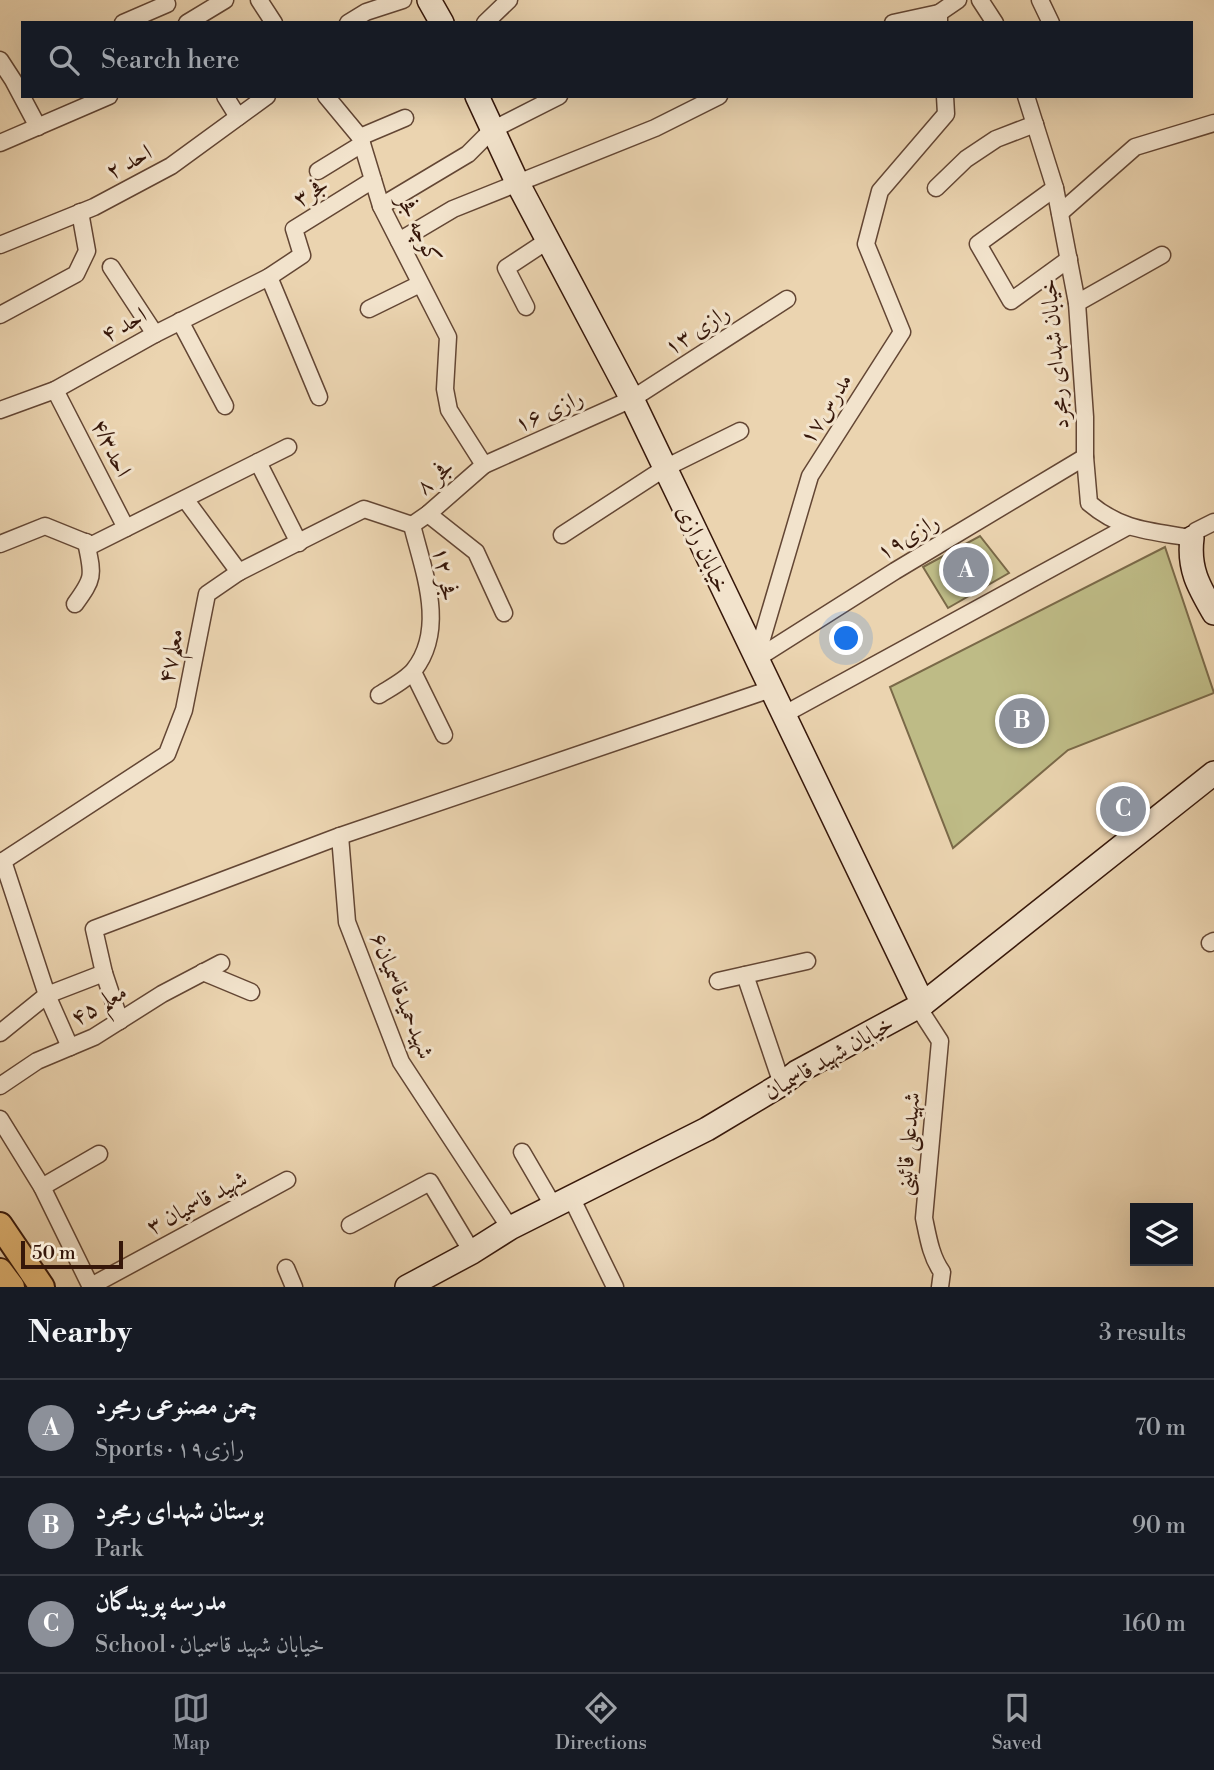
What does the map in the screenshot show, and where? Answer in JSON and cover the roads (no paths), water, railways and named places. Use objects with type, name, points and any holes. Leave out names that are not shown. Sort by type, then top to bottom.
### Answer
[{"type":"main road","points":[[0,1225],[42,1287]]},
{"type":"main road","points":[[0,1271],[12,1287]]},
{"type":"street","points":[[190,21],[225,0]]},
{"type":"street","points":[[259,0],[273,21]]},
{"type":"street","points":[[351,21],[366,12],[403,0]]},
{"type":"street","points":[[429,0],[441,21]]},
{"type":"street","points":[[487,21],[509,0]]},
{"type":"street","points":[[911,21],[939,18],[958,0]]},
{"type":"street","points":[[980,0],[994,21]]},
{"type":"street","points":[[1040,0],[1050,21]]},
{"type":"street","points":[[127,21],[166,2],[180,21]]},
{"type":"street","points":[[0,60],[18,77]]},
{"type":"street","points":[[26,98],[38,127]]},
{"type":"street","points":[[0,143],[104,98]]},
{"type":"street","points":[[226,98],[238,117]]},
{"type":"street","name":"احد ۲","points":[[0,245],[80,212],[171,166],[264,98]]},
{"type":"street","name":"کوچه فجر","points":[[328,98],[361,140],[381,206],[448,337],[445,389]]},
{"type":"street","name":"خیابان رازی","points":[[478,98],[517,183],[632,399],[920,1005]]},
{"type":"street","points":[[381,206],[468,154],[492,131],[555,98]]},
{"type":"street","points":[[399,241],[453,209],[655,128],[715,98]]},
{"type":"street","name":"مدرس۱۷","points":[[756,659],[810,476],[902,332],[866,244],[880,191],[946,114],[945,98]]},
{"type":"street","name":"خیابان شهدای رمجرد","points":[[1027,98],[1055,188],[1077,303],[1089,503],[1105,517],[1127,527],[1192,538]]},
{"type":"street","points":[[318,171],[361,140],[405,118]]},
{"type":"street","points":[[1060,213],[1136,147],[1214,123]]},
{"type":"street","points":[[936,188],[966,159],[996,139],[1035,124]]},
{"type":"street","name":"فجر۳","points":[[269,277],[302,255],[294,229],[373,180]]},
{"type":"street","points":[[1055,188],[978,244],[1011,300],[1069,259]]},
{"type":"street","points":[[0,315],[76,274],[87,251],[80,212]]},
{"type":"street","points":[[526,307],[506,268],[547,241]]},
{"type":"street","points":[[1077,303],[1162,254]]},
{"type":"street","points":[[111,267],[155,334]]},
{"type":"street","points":[[269,277],[319,397]]},
{"type":"street","name":"احد ۴","points":[[0,410],[55,390],[155,334],[269,277]]},
{"type":"street","points":[[369,310],[420,284]]},
{"type":"street","name":"رازی ۱۳","points":[[632,399],[787,299]]},
{"type":"street","points":[[180,321],[225,406]]},
{"type":"street","name":"فجر ۸","points":[[412,524],[428,514],[484,465],[449,410],[445,389]]},
{"type":"street","name":"احد۴/۳","points":[[55,390],[126,528]]},
{"type":"street","name":"رازی ۱۶","points":[[484,465],[632,399]]},
{"type":"street","points":[[562,535],[665,468],[740,431]]},
{"type":"street","points":[[1,539],[46,526],[92,545],[288,447]]},
{"type":"street","name":"رازی۱۹","points":[[756,659],[895,571],[1085,457]]},
{"type":"street","points":[[258,462],[299,543]]},
{"type":"street","points":[[185,499],[239,572]]},
{"type":"street","name":"معلم۴۷","points":[[1,862],[167,754],[184,710],[207,594],[239,572],[364,509],[412,524]]},
{"type":"street","points":[[428,514],[475,552],[504,613]]},
{"type":"street","points":[[1214,522],[1196,531],[1190,549],[1194,580],[1214,613]]},
{"type":"street","name":"فجر ۱۲","points":[[379,695],[413,672],[429,646],[430,598],[412,524]]},
{"type":"street","points":[[783,715],[1127,527]]},
{"type":"street","points":[[75,604],[90,582],[92,567],[86,542]]},
{"type":"street","points":[[413,672],[444,735]]},
{"type":"street","points":[[120,1021],[104,973],[94,929],[340,836],[771,689]]},
{"type":"street","name":"خیابان شهید قاسمیان","points":[[407,1287],[510,1228],[708,1129],[797,1072],[920,1005],[1214,773]]},
{"type":"street","name":"شهیدحمیدقاسمیان۶","points":[[340,836],[348,922],[401,1062],[510,1228]]},
{"type":"street","points":[[1,862],[47,995],[70,1047]]},
{"type":"street","points":[[718,981],[807,961]]},
{"type":"street","name":"معلم ۴۵","points":[[0,1086],[37,1061],[94,1037],[221,963]]},
{"type":"street","points":[[203,972],[251,992]]},
{"type":"street","points":[[0,1033],[47,995],[104,973]]},
{"type":"street","points":[[744,975],[782,1084]]},
{"type":"street","name":"شهیدعلی قائینی","points":[[920,1005],[940,1041],[925,1219],[929,1242],[937,1265],[943,1272],[940,1287]]},
{"type":"street","points":[[0,1119],[42,1186],[91,1286]]},
{"type":"street","points":[[522,1152],[562,1202],[615,1287]]},
{"type":"street","points":[[42,1186],[99,1154]]},
{"type":"street","name":"شهید قاسمیان ۳","points":[[91,1286],[288,1180]]},
{"type":"street","points":[[350,1224],[430,1182],[472,1252]]},
{"type":"street","points":[[286,1268],[294,1287]]},
{"type":"place","name":"چمن مصنوعی رمجرد","points":[[966,570]]},
{"type":"place","name":"بوستان شهدای رمجرد","points":[[1022,721]]},
{"type":"place","name":"مدرسه پویندگان","points":[[1123,809]]}]
